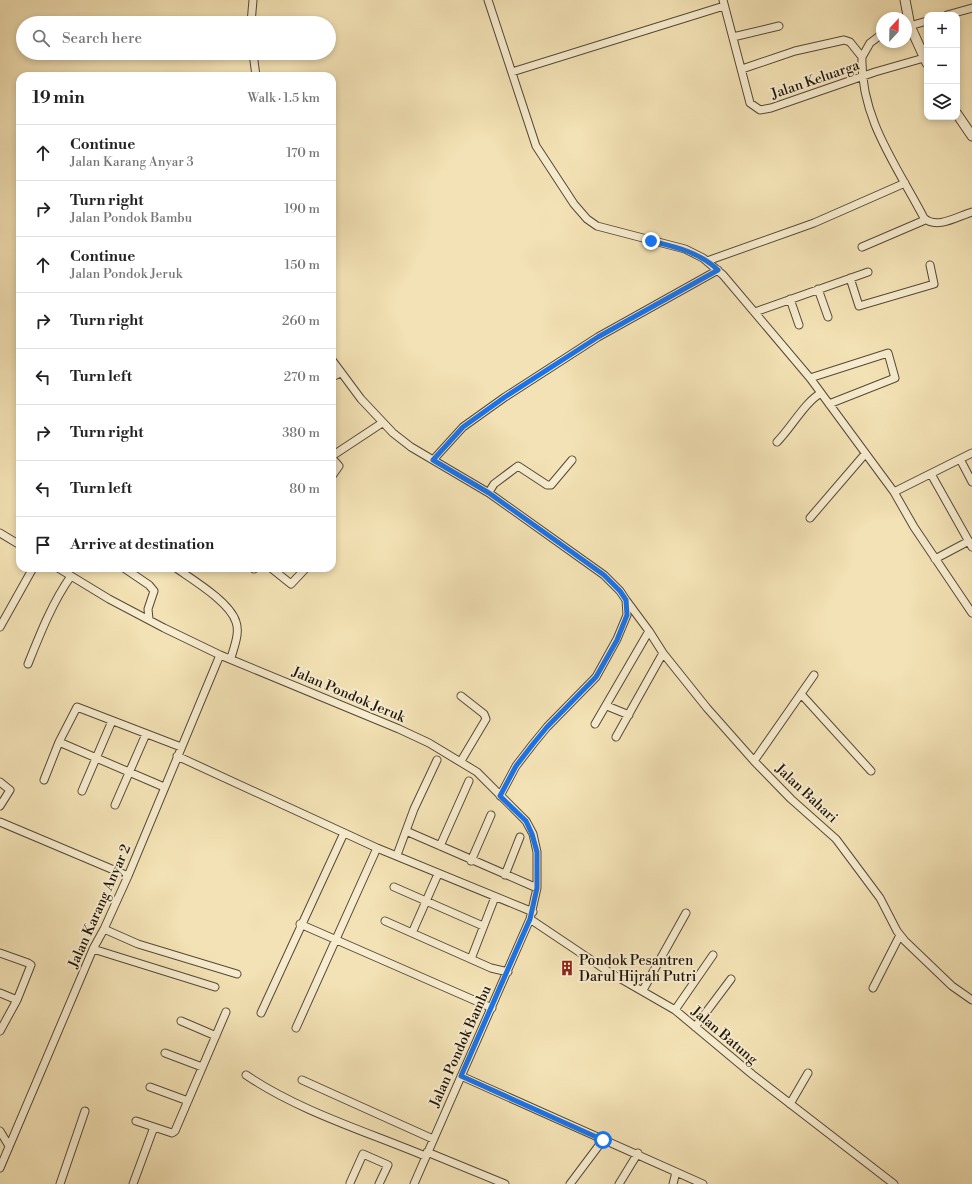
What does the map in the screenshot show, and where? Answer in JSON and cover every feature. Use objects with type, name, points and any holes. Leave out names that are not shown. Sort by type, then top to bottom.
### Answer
[{"type":"street","points":[[252,16],[253,0]]},
{"type":"street","points":[[488,0],[536,146],[574,204],[588,219],[604,228],[685,249],[707,261],[718,270],[810,378],[894,492],[972,613]]},
{"type":"street","points":[[905,0],[906,12]]},
{"type":"street","points":[[512,72],[724,3]]},
{"type":"street","name":"Jalan Keluarga","points":[[724,3],[750,103],[756,109],[764,110],[861,76],[924,61]]},
{"type":"street","points":[[958,12],[972,8]]},
{"type":"street","points":[[912,25],[924,22]]},
{"type":"street","points":[[733,37],[779,26]]},
{"type":"street","points":[[912,34],[924,57]]},
{"type":"street","points":[[876,38],[870,43],[862,57],[861,76],[865,97],[875,127],[925,220]]},
{"type":"street","points":[[742,69],[795,51],[844,40],[850,42],[862,57]]},
{"type":"street","points":[[254,60],[255,72]]},
{"type":"street","points":[[960,118],[972,136]]},
{"type":"street","points":[[707,261],[814,223],[905,183]]},
{"type":"street","points":[[862,247],[925,220],[940,223],[972,212]]},
{"type":"street","points":[[850,278],[859,306],[934,284],[930,265]]},
{"type":"street","points":[[433,460],[463,427],[512,393],[598,337],[718,270]]},
{"type":"street","points":[[755,312],[868,272]]},
{"type":"street","points":[[818,289],[828,317]]},
{"type":"street","points":[[790,299],[799,325]]},
{"type":"street","points":[[810,378],[888,352],[895,378],[829,404]]},
{"type":"street","name":"Jalan Bahari","points":[[336,366],[382,423],[406,443],[489,492],[604,575],[620,591],[663,653],[707,708],[754,761],[791,799],[836,839],[880,898],[900,935],[952,986],[972,1000]]},
{"type":"street","points":[[336,375],[340,373]]},
{"type":"street","points":[[777,442],[789,429],[809,402],[821,393]]},
{"type":"street","points":[[336,454],[382,423]]},
{"type":"street","points":[[894,492],[972,453]]},
{"type":"street","points":[[810,518],[865,454]]},
{"type":"street","points":[[960,459],[972,482]]},
{"type":"street","points":[[489,492],[494,484],[518,466],[547,485],[551,485],[572,460]]},
{"type":"street","points":[[336,462],[339,465],[336,470]]},
{"type":"street","points":[[931,474],[970,544],[936,559]]},
{"type":"street","points":[[0,533],[16,543]]},
{"type":"street","points":[[0,627],[31,572]]},
{"type":"street","name":"Jalan Pondok Jeruk","points":[[64,572],[110,599],[220,655],[231,658],[399,729],[461,761],[477,772],[526,821],[532,834],[537,852],[537,888],[532,915]]},
{"type":"street","points":[[131,572],[149,585],[154,591],[148,609],[149,619]]},
{"type":"street","points":[[182,572],[216,597],[232,612],[237,622],[237,634],[231,658]]},
{"type":"street","points":[[276,572],[292,584],[302,572]]},
{"type":"street","points":[[28,664],[43,626],[71,576]]},
{"type":"street","points":[[500,796],[516,766],[533,744],[547,727],[581,694],[601,669],[625,621],[626,600]]},
{"type":"street","points":[[595,724],[607,706],[649,631]]},
{"type":"street","points":[[616,737],[663,653]]},
{"type":"street","name":"Jalan Karang Anyar 2","points":[[0,1168],[93,949],[104,929],[128,876],[220,655]]},
{"type":"street","points":[[754,761],[814,675]]},
{"type":"street","points":[[801,694],[871,771]]},
{"type":"street","points":[[461,696],[484,714],[486,719],[461,761]]},
{"type":"street","points":[[607,706],[629,715]]},
{"type":"street","points":[[44,780],[59,742],[76,707],[181,747]]},
{"type":"street","points":[[82,791],[112,721]]},
{"type":"street","points":[[115,805],[146,734]]},
{"type":"street","points":[[59,742],[164,787]]},
{"type":"street","name":"Jalan Batung","points":[[177,756],[377,848],[495,897],[532,915],[609,972],[674,1010],[790,1104],[894,1184]]},
{"type":"street","points":[[396,855],[437,760]]},
{"type":"street","points":[[440,846],[469,781]]},
{"type":"street","points":[[0,782],[10,790],[0,806]]},
{"type":"street","points":[[471,861],[491,815]]},
{"type":"street","points":[[0,822],[128,876]]},
{"type":"street","points":[[406,831],[471,861],[537,888]]},
{"type":"street","points":[[261,1013],[300,924],[344,833]]},
{"type":"street","points":[[505,875],[520,837]]},
{"type":"street","points":[[296,1028],[377,848]]},
{"type":"street","points":[[412,933],[438,874]]},
{"type":"street","points":[[394,887],[425,902],[484,926]]},
{"type":"street","points":[[471,959],[495,897]]},
{"type":"street","points":[[642,990],[686,913]]},
{"type":"street","name":"Jalan Pondok Bambu","points":[[414,1184],[532,915]]},
{"type":"street","points":[[385,921],[491,968],[508,972]]},
{"type":"street","points":[[300,924],[492,1008]]},
{"type":"street","points":[[104,929],[138,944],[237,974]]},
{"type":"street","points":[[872,988],[900,935]]},
{"type":"street","points":[[93,949],[216,987]]},
{"type":"street","points":[[0,953],[31,965],[17,1000],[0,1030]]},
{"type":"street","points":[[674,1010],[713,955]]},
{"type":"street","points":[[696,1027],[731,979]]},
{"type":"street","points":[[0,993],[17,1000]]},
{"type":"street","points":[[136,1121],[174,1132],[226,1012]]},
{"type":"street","points":[[181,1021],[216,1036]]},
{"type":"street","points":[[165,1054],[202,1067]]},
{"type":"street","points":[[790,1104],[808,1073]]},
{"type":"street","points":[[246,1075],[267,1089],[314,1111],[505,1184]]},
{"type":"street","points":[[461,1076],[603,1140],[638,1153],[703,1184]]},
{"type":"street","points":[[302,1080],[433,1139]]},
{"type":"street","points":[[150,1087],[188,1101]]},
{"type":"street","points":[[60,1184],[85,1111]]},
{"type":"street","points":[[133,1184],[154,1127]]},
{"type":"street","points":[[0,1131],[9,1146]]},
{"type":"street","points":[[570,1184],[603,1140]]},
{"type":"street","points":[[621,1184],[638,1153]]},
{"type":"street","points":[[350,1183],[362,1154],[388,1165],[381,1184]]},
{"type":"street","points":[[673,1184],[676,1172]]},
{"type":"place","name":"Pondok Pesantren Darul Hijrah Putri","points":[[567,968]]},
{"type":"route","points":[[603,1140],[461,1076],[533,912],[537,888],[537,852],[532,834],[526,821],[500,796],[516,766],[533,744],[547,727],[596,677],[610,655],[625,621],[627,615],[626,600],[620,591],[604,575],[489,493],[433,460],[463,427],[505,397],[598,337],[718,270],[703,258],[685,249],[651,241]]}]
